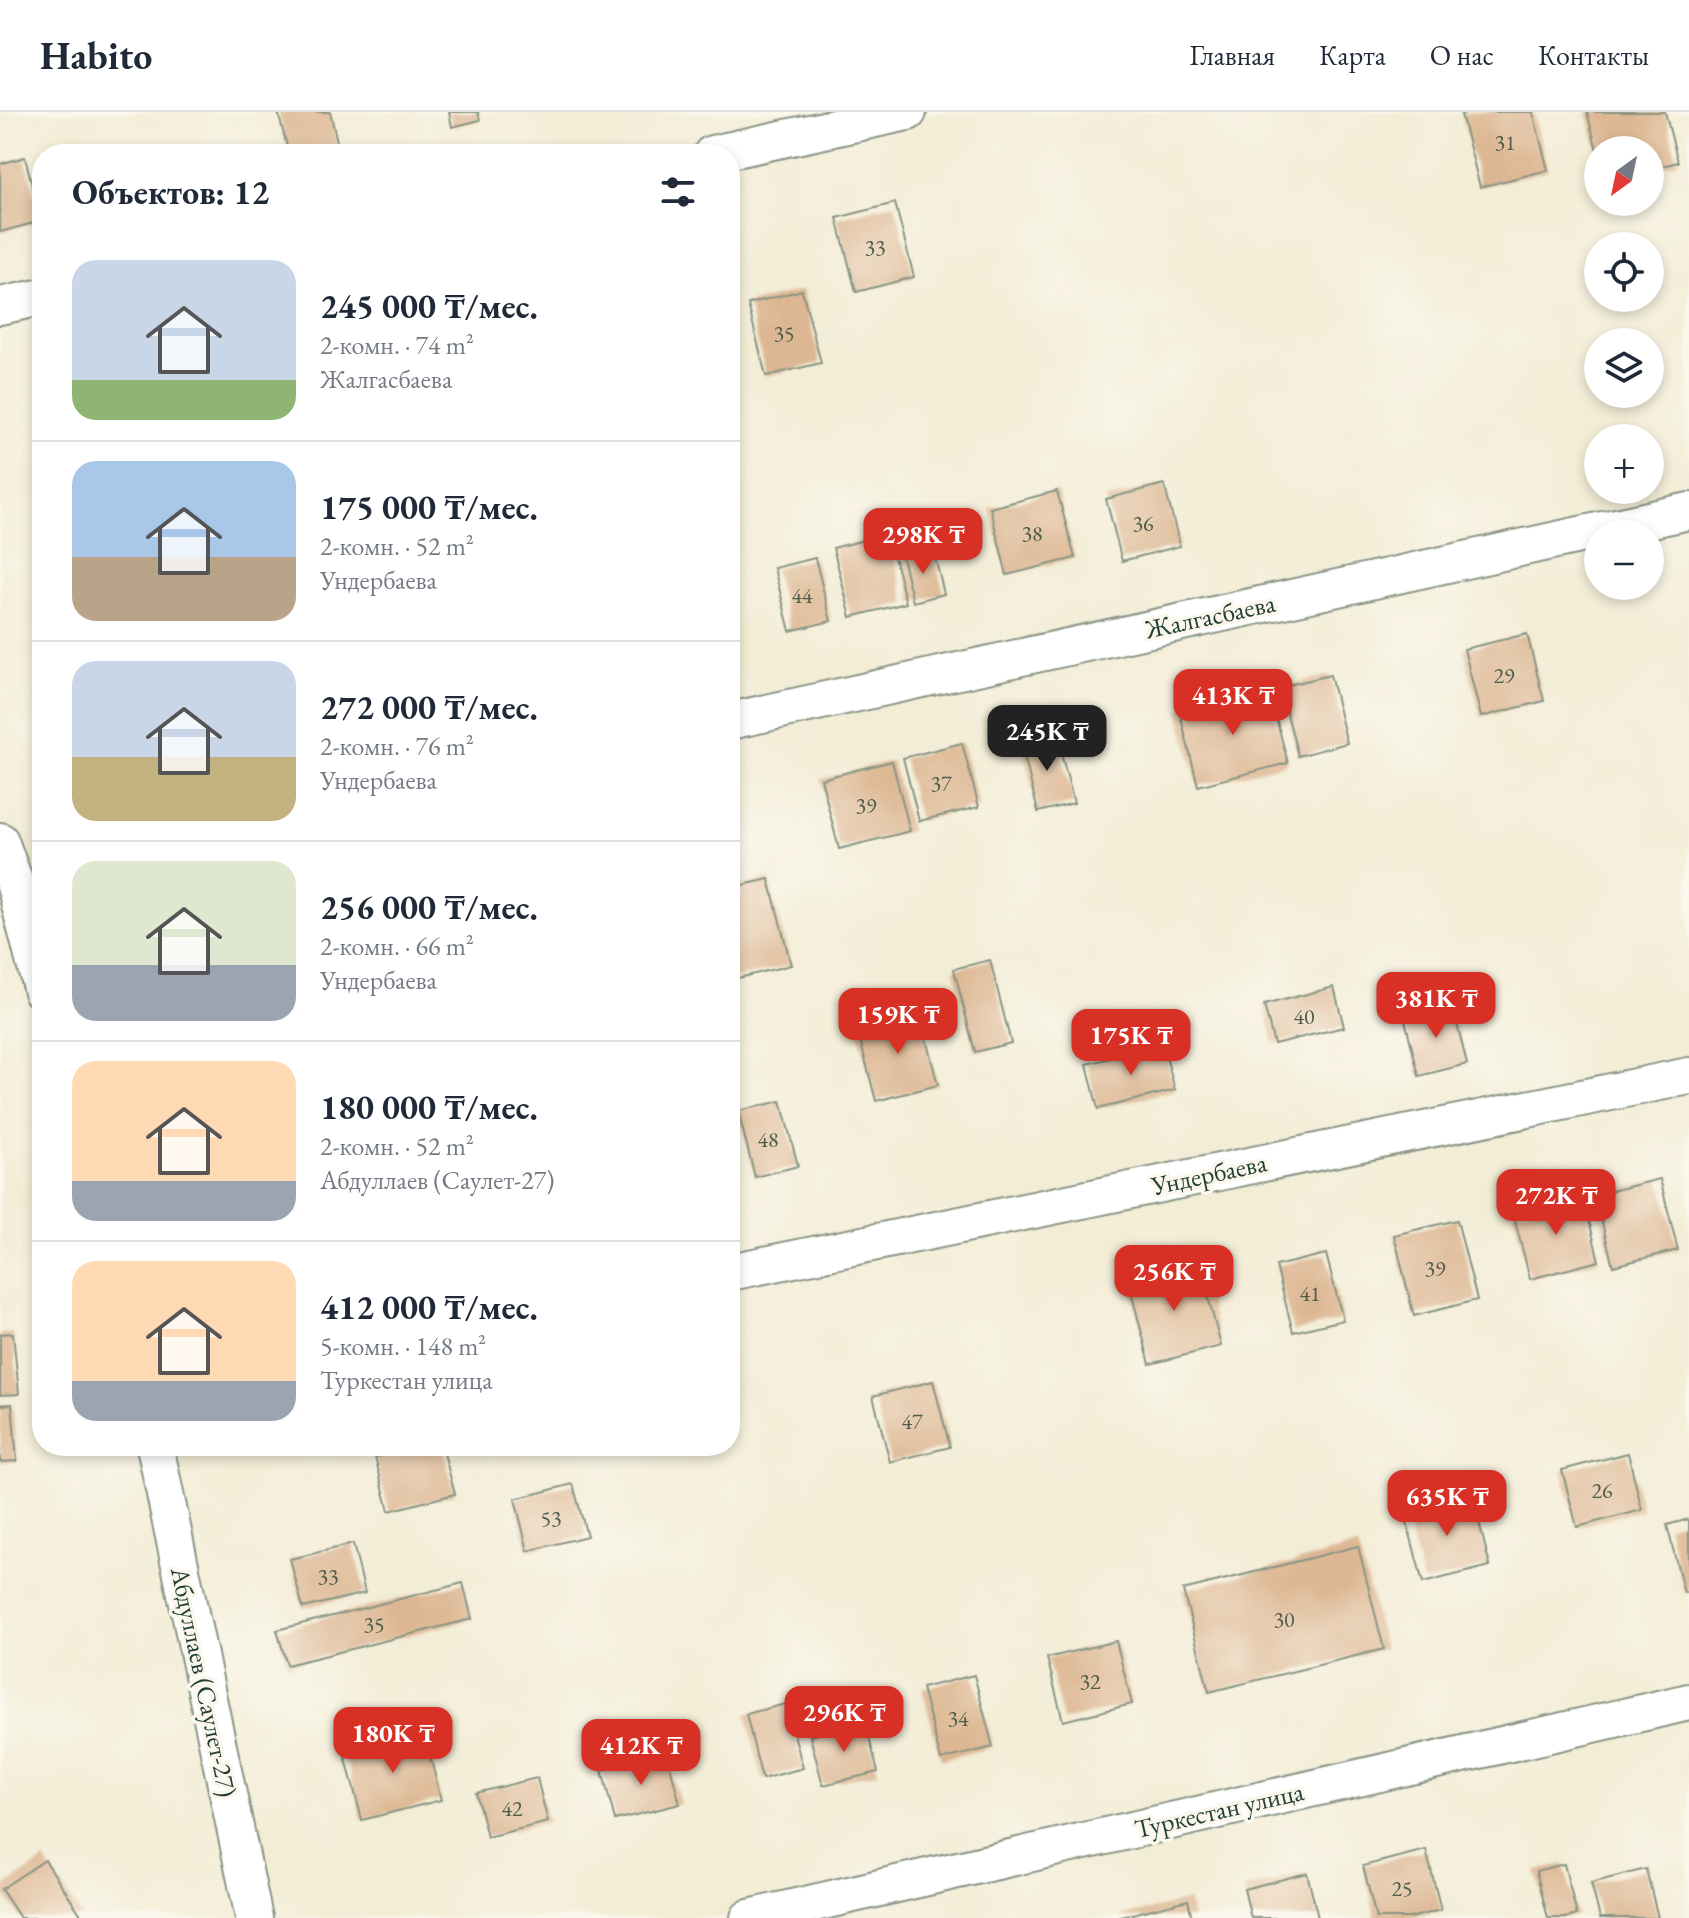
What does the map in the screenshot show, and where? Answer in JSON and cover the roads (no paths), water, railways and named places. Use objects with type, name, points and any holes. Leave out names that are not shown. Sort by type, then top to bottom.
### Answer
[{"type":"street","points":[[740,148],[908,112]]},
{"type":"street","points":[[0,306],[32,299]]},
{"type":"street","name":"Жалгасбаева","points":[[740,719],[1689,511]]},
{"type":"street","points":[[0,841],[28,874],[32,907]]},
{"type":"street","name":"Ундербаева","points":[[740,1270],[1689,1076]]},
{"type":"street","name":"Абдуллаев (Саулет-27)","points":[[157,1456],[254,1918]]},
{"type":"street","name":"Туркестан улица","points":[[749,1918],[1689,1702]]}]
